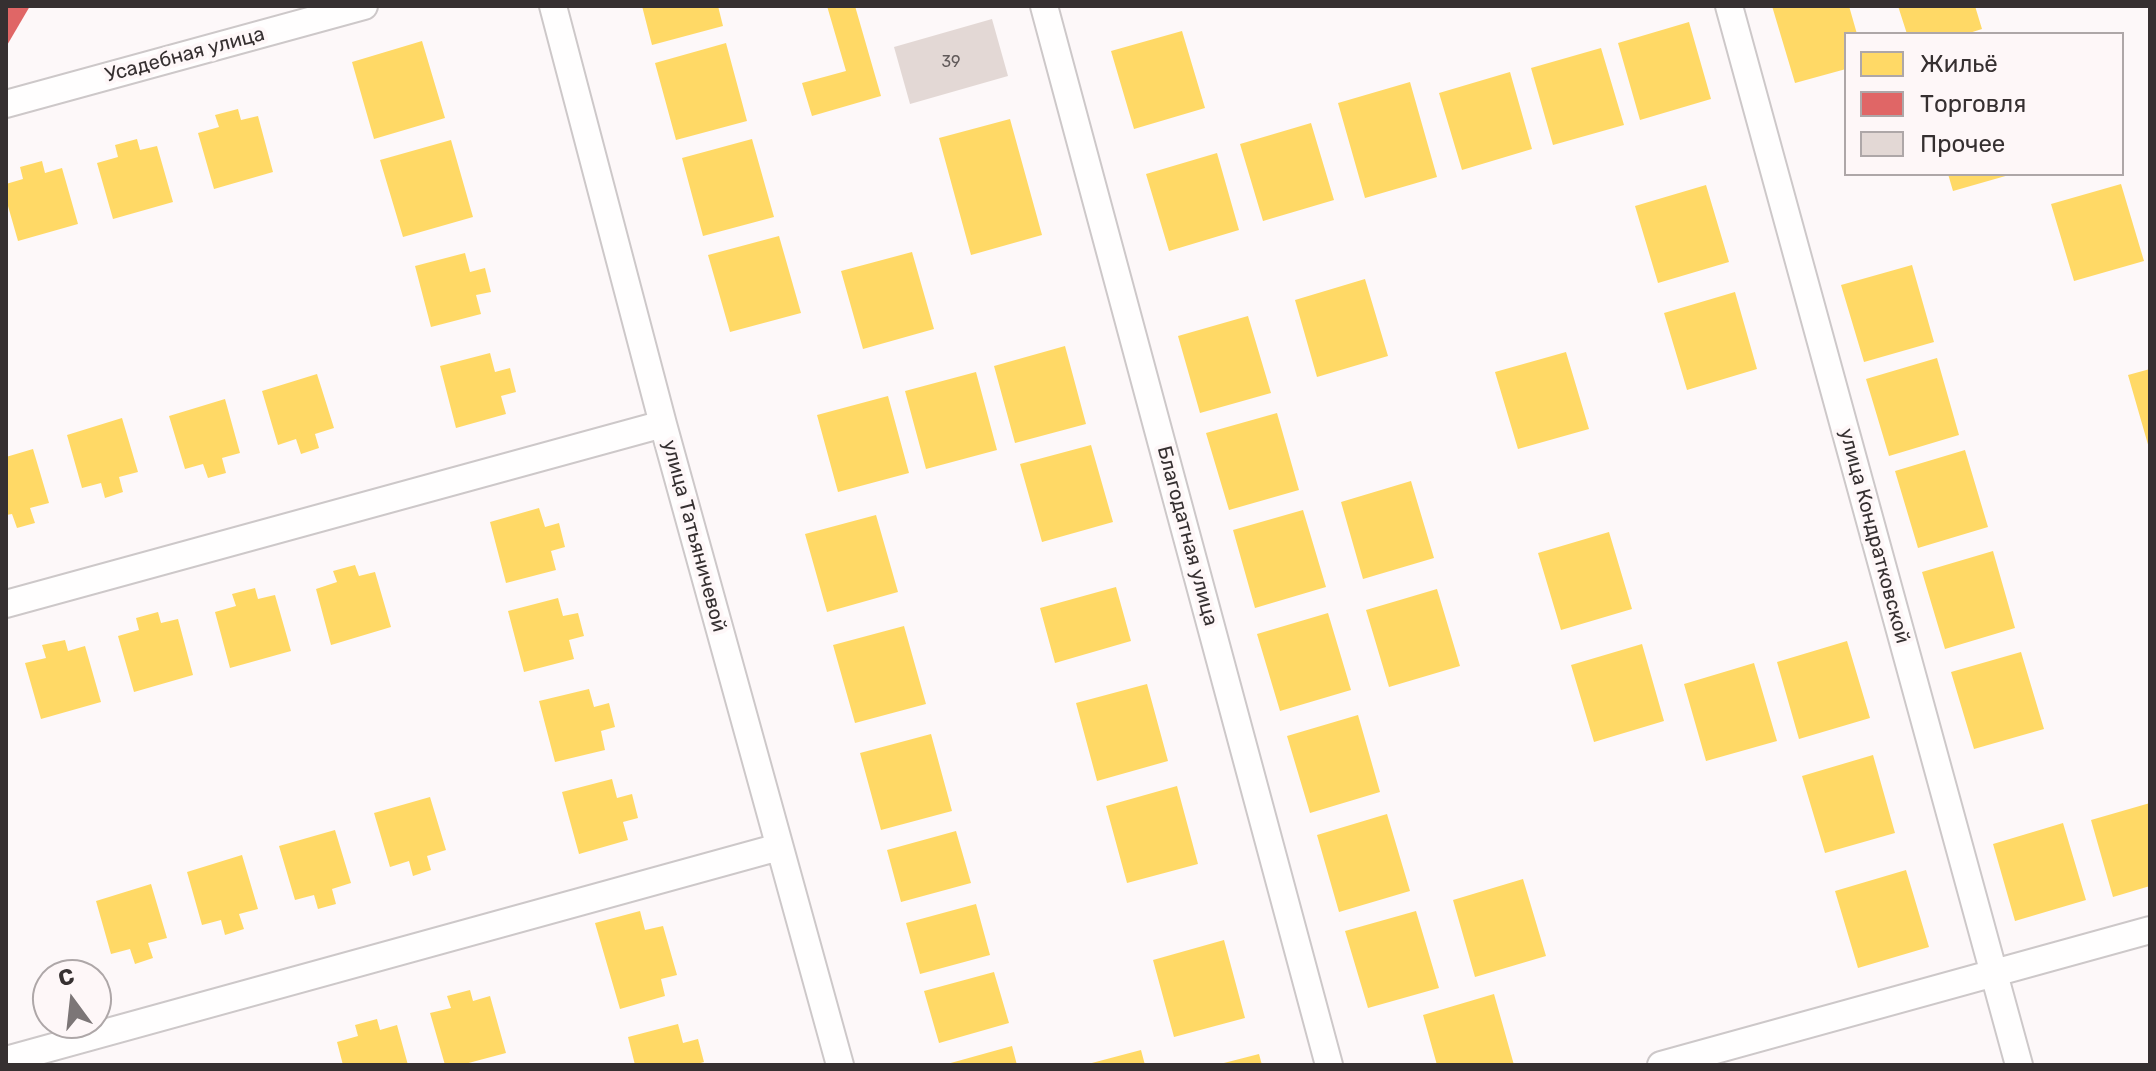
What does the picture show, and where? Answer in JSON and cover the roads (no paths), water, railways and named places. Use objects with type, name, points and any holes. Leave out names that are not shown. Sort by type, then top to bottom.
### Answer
[{"type":"street","name":"Усадебная улица","points":[[6,104],[364,6]]},
{"type":"street","name":"улица Татьяничевой","points":[[553,6],[663,424],[840,1065]]},
{"type":"street","name":"Благодатная улица","points":[[1044,6],[1329,1065]]},
{"type":"street","name":"улица Кондратковской","points":[[1729,6],[2019,1065]]},
{"type":"street","points":[[6,604],[663,424]]},
{"type":"street","points":[[6,1060],[779,847]]},
{"type":"street","points":[[1661,1065],[2150,930]]}]
